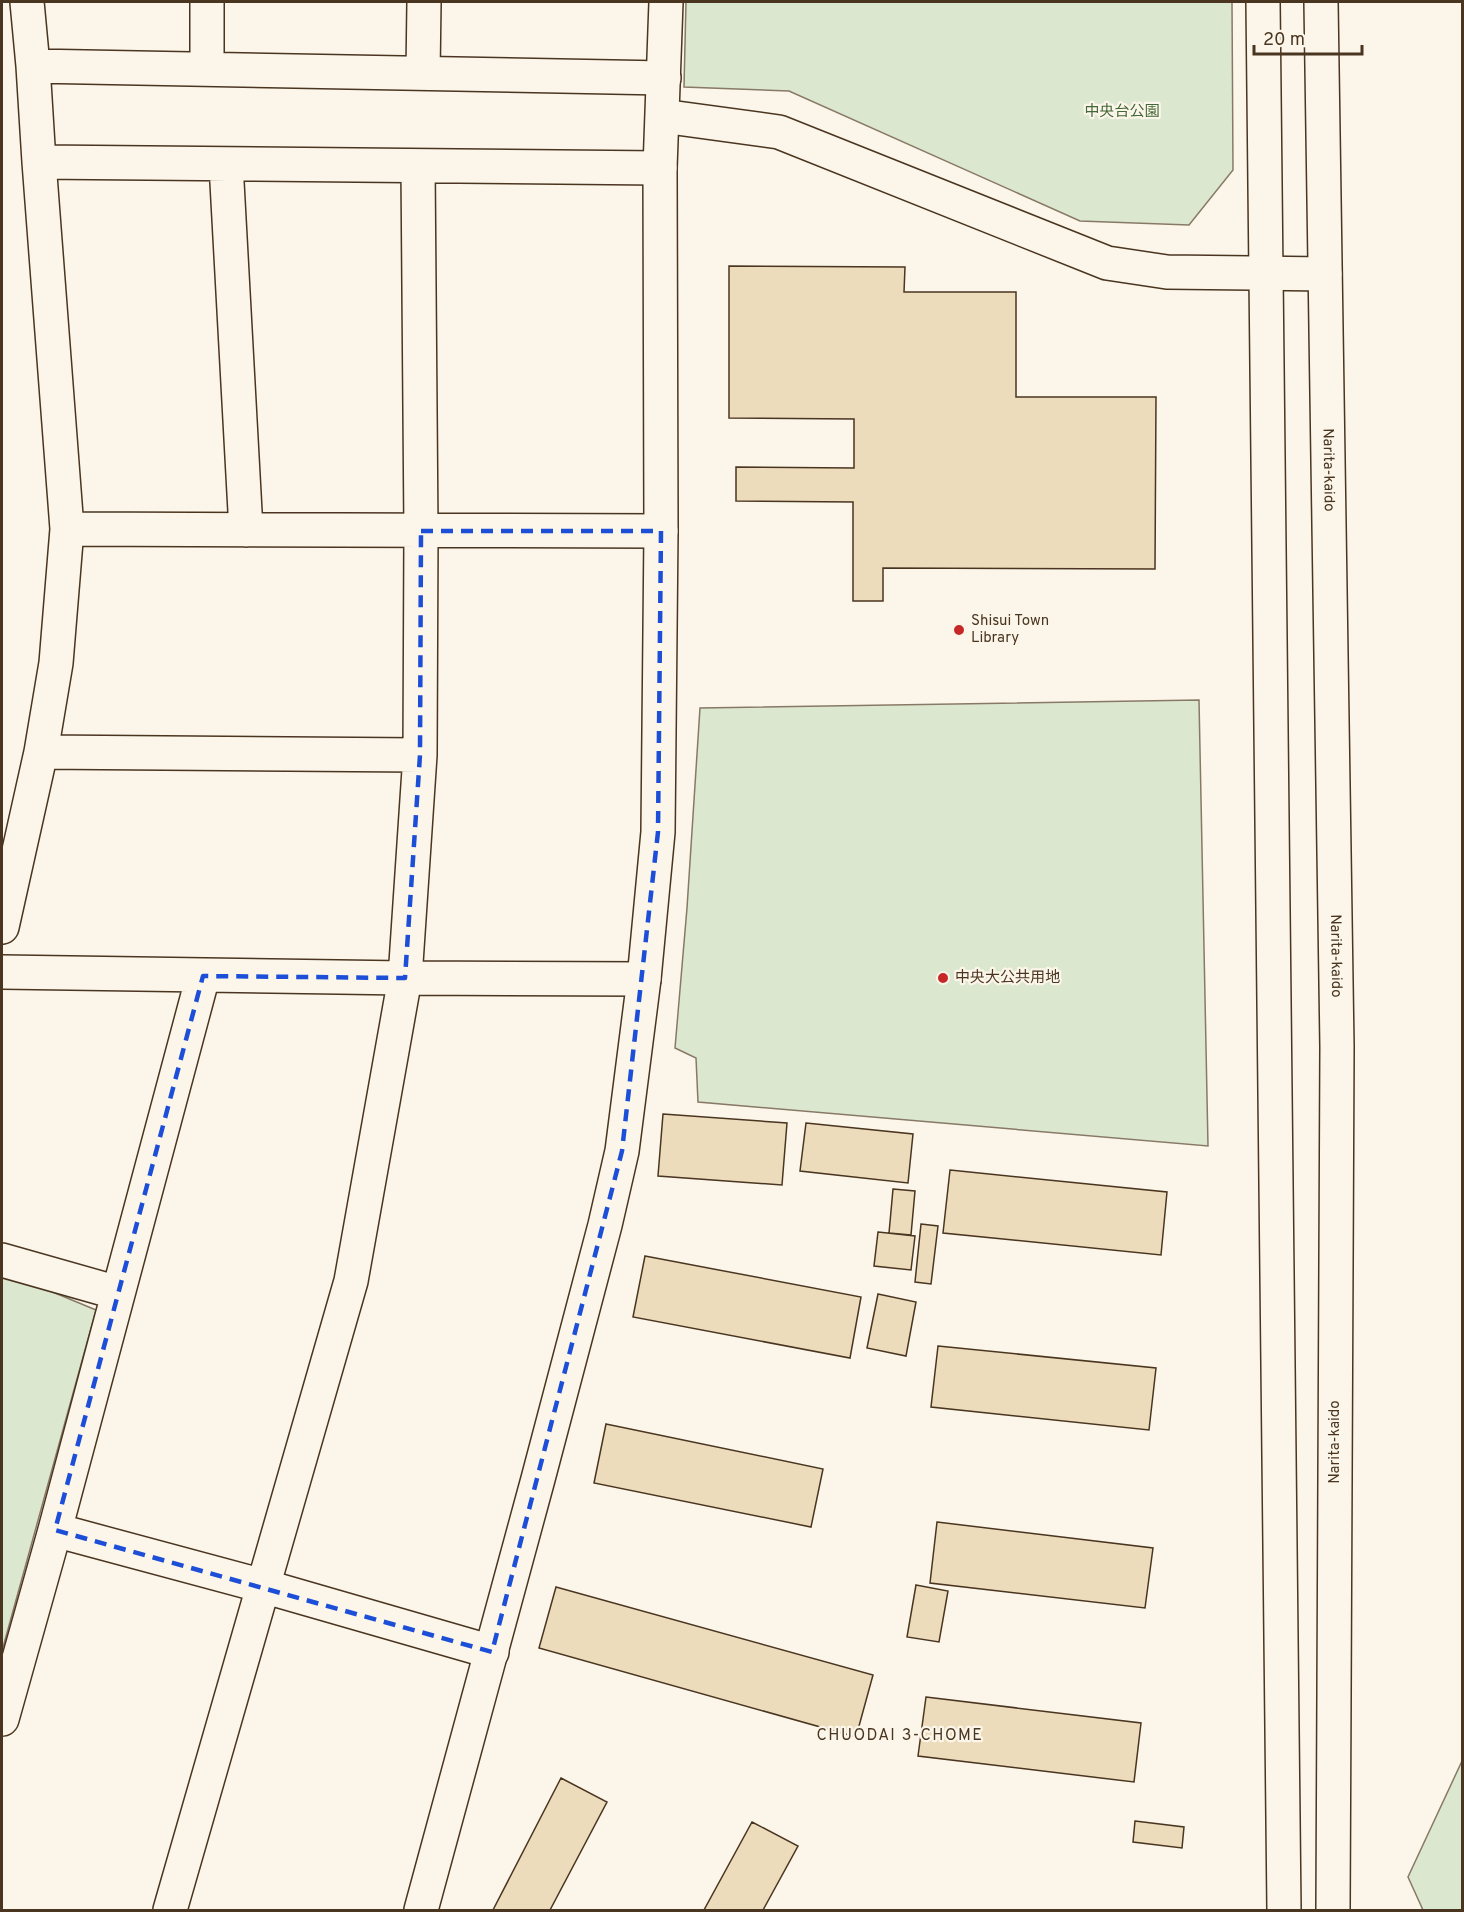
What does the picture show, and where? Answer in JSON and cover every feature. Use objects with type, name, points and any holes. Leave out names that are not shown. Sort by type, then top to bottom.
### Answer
[{"type":"main road","points":[[2,927],[41,752],[56,663],[67,529],[27,2]]},
{"type":"main road","points":[[207,2],[207,69]]},
{"type":"main road","points":[[423,74],[424,2]]},
{"type":"main road","points":[[421,1911],[605,1226],[622,1151],[644,979],[658,832],[661,531],[660,168],[666,2]]},
{"type":"main road","points":[[1263,2],[1284,1911]]},
{"type":"main road","name":"Narita-kaido","points":[[1321,2],[1337,1047],[1333,1911]]},
{"type":"main road","points":[[33,66],[664,78]]},
{"type":"main road","points":[[662,116],[779,132],[1107,263],[1167,272],[1325,274]]},
{"type":"main road","points":[[39,162],[660,168]]},
{"type":"main road","points":[[226,164],[246,530]]},
{"type":"main road","points":[[170,1911],[351,1281],[405,978],[420,755],[418,166]]},
{"type":"main road","points":[[67,529],[661,531]]},
{"type":"main road","points":[[41,752],[420,755]]},
{"type":"main road","points":[[2,972],[203,976],[644,979]]},
{"type":"main road","points":[[2,1719],[55,1530],[203,976]]},
{"type":"main road","points":[[2,1260],[118,1293]]},
{"type":"main road","points":[[55,1530],[263,1586],[492,1652]]},
{"type":"highlighted area","points":[[421,531],[661,531],[658,832],[622,1151],[492,1652],[55,1530],[203,976],[405,978],[420,755]]},
{"type":"green space","name":"中央台公園","points":[[686,2],[1232,2],[1233,170],[1189,225],[1080,221],[789,91],[684,87]]},
{"type":"green space","name":"中央大公共用地","points":[[1199,700],[1208,1146],[698,1102],[696,1058],[675,1048],[700,708]]},
{"type":"green space","points":[[2,1271],[96,1310],[2,1651]]},
{"type":"green space","points":[[1462,1761],[1462,1910],[1423,1910],[1408,1877]]},
{"type":"building","points":[[729,266],[905,267],[904,292],[1016,292],[1016,397],[1156,397],[1155,569],[883,568],[883,601],[853,601],[853,502],[736,501],[736,467],[854,468],[854,419],[729,418]]},
{"type":"building","points":[[663,1114],[787,1123],[782,1185],[658,1176]]},
{"type":"building","points":[[806,1123],[913,1134],[908,1183],[800,1171]]},
{"type":"building","points":[[950,1170],[1167,1192],[1161,1255],[943,1233]]},
{"type":"building","points":[[893,1189],[915,1191],[911,1235],[889,1233]]},
{"type":"building","points":[[921,1224],[938,1226],[931,1284],[915,1282]]},
{"type":"building","points":[[878,1232],[915,1236],[911,1270],[874,1266]]},
{"type":"building","points":[[645,1256],[861,1297],[850,1358],[633,1317]]},
{"type":"building","points":[[878,1294],[916,1302],[906,1356],[867,1348]]},
{"type":"building","points":[[938,1346],[1156,1368],[1149,1430],[931,1407]]},
{"type":"building","points":[[606,1424],[823,1469],[811,1527],[594,1483]]},
{"type":"building","points":[[937,1522],[1153,1548],[1145,1608],[930,1583]]},
{"type":"building","points":[[916,1585],[948,1591],[939,1642],[907,1637]]},
{"type":"building","points":[[556,1587],[873,1675],[856,1737],[539,1648]]},
{"type":"building","points":[[926,1697],[1141,1723],[1134,1782],[918,1756]]},
{"type":"building","points":[[561,1778],[607,1802],[550,1910],[493,1910]]},
{"type":"building","points":[[1135,1821],[1184,1827],[1182,1848],[1133,1842]]},
{"type":"building","points":[[752,1822],[798,1846],[763,1910],[704,1910]]},
{"type":"place","name":"Shisui Town Library","points":[[959,630]]},
{"type":"place","name":"中央大公共用地","points":[[943,978]]},
{"type":"district","name":"CHUODAI 3-CHOME","points":[[900,1736]]}]
